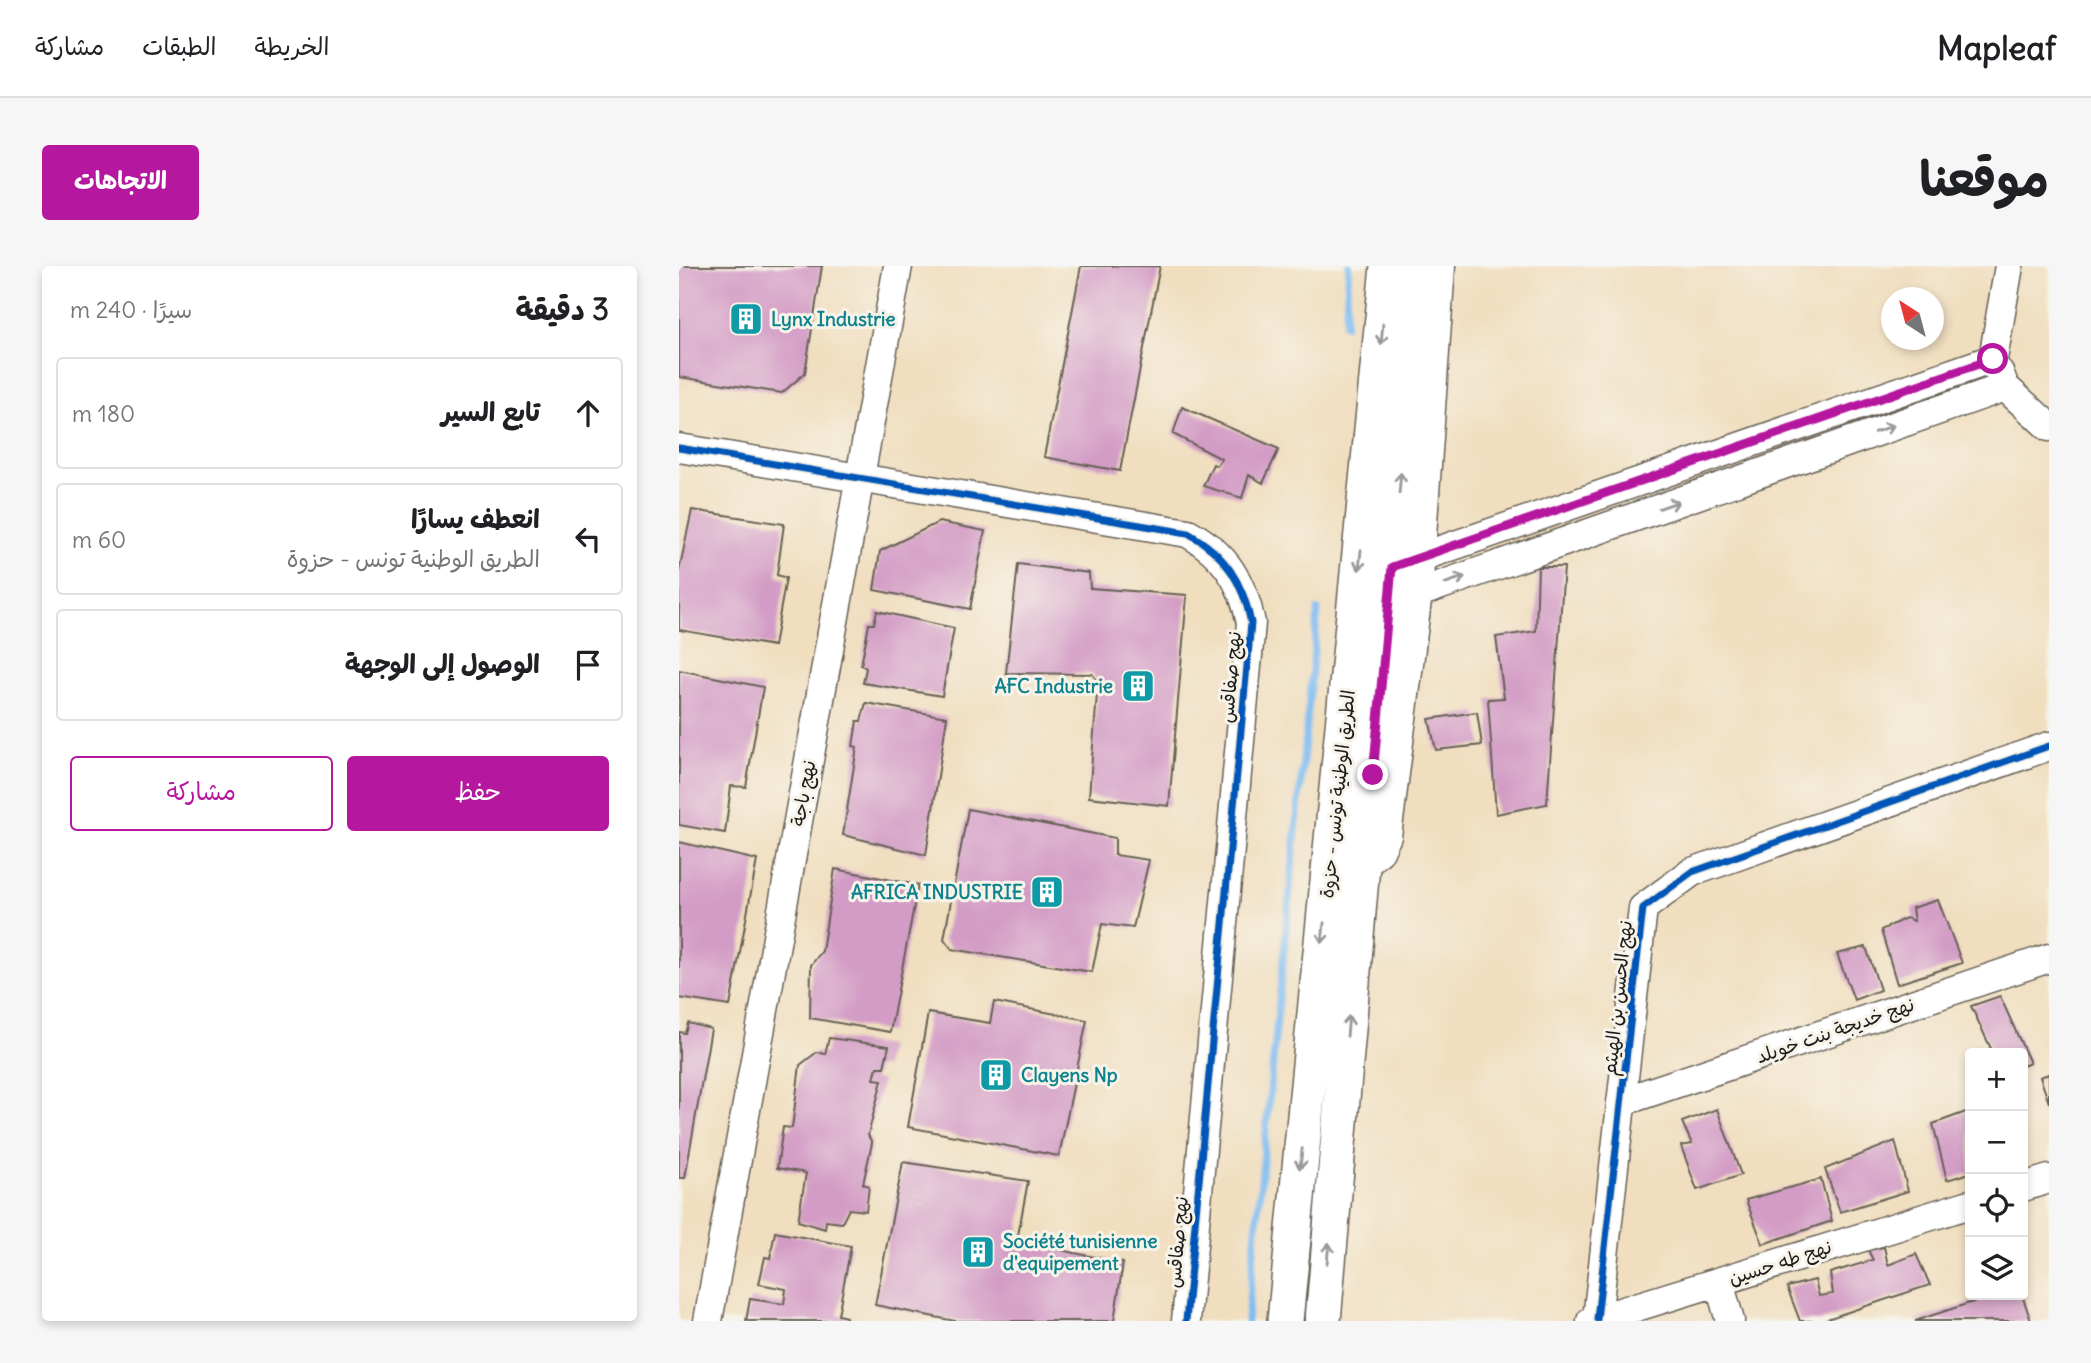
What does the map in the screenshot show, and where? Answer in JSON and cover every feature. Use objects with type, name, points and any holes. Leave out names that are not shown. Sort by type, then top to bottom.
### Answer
[{"type":"main road","name":"الطريق الوطنية تونس - حزوة","points":[[1285,1321],[1388,266]]},
{"type":"main road","name":"الطريق الوطنية تونس - حزوة","points":[[1322,1321],[1362,866],[1404,598],[1420,266]]},
{"type":"street","name":"نهج باجة","points":[[708,1321],[898,266]]},
{"type":"street","points":[[1441,266],[1406,562],[1993,359]]},
{"type":"street","points":[[2008,266],[1993,359],[2005,387],[2049,427]]},
{"type":"street","points":[[1404,598],[2005,387]]},
{"type":"street","name":"نهج صفاقس","points":[[679,447],[859,480],[1188,533],[1220,556],[1235,574],[1246,598],[1251,623],[1186,1321]]},
{"type":"street","name":"نهج الحسن بن الهيثم","points":[[1594,1320],[1643,908],[1692,872],[2049,746]]},
{"type":"street","name":"نهج خديجة بنت خويلد","points":[[1621,1101],[2049,958]]},
{"type":"street","points":[[2028,1185],[2049,1179]]},
{"type":"street","name":"نهج طه حسين","points":[[1594,1320],[1965,1206]]},
{"type":"street","points":[[1719,1282],[1730,1321]]},
{"type":"building","name":"Lynx Industrie","points":[[679,266],[822,266],[805,373],[782,393],[679,377]]},
{"type":"building","points":[[1081,266],[1160,266],[1120,471],[1044,457]]},
{"type":"building","points":[[1182,407],[1279,449],[1263,483],[1249,475],[1242,498],[1203,486],[1213,464],[1217,466],[1222,459],[1173,434]]},
{"type":"building","points":[[692,510],[784,524],[777,575],[786,578],[774,646],[679,630],[679,571]]},
{"type":"building","points":[[939,522],[985,531],[970,609],[874,590],[880,551]]},
{"type":"building","name":"AFC Industrie","points":[[1018,564],[1089,573],[1090,588],[1187,595],[1169,806],[1089,797],[1098,681],[1092,674],[1006,673]]},
{"type":"building","points":[[1538,567],[1564,567],[1547,804],[1496,814],[1488,699],[1504,698],[1496,637],[1536,631]]},
{"type":"building","points":[[877,611],[954,628],[942,696],[863,683],[866,668],[861,665],[869,624],[874,624]]},
{"type":"building","points":[[679,670],[763,687],[746,787],[731,786],[725,833],[679,825]]},
{"type":"building","points":[[866,703],[947,717],[926,855],[843,835],[857,747],[853,746],[857,721],[861,721]]},
{"type":"building","points":[[1477,712],[1482,745],[1436,750],[1429,719]]},
{"type":"building","name":"AFRICA INDUSTRIE","points":[[968,809],[1115,838],[1115,855],[1149,860],[1133,928],[1102,924],[1092,972],[952,949],[944,939]]},
{"type":"building","points":[[679,842],[757,860],[730,1006],[679,998]]},
{"type":"building","points":[[835,869],[918,885],[890,1032],[810,1018],[811,965],[822,951]]},
{"type":"building","points":[[1938,900],[1962,963],[1897,984],[1881,930],[1906,918],[1914,921],[1912,908]]},
{"type":"building","points":[[1866,947],[1880,990],[1854,1000],[1837,954]]},
{"type":"building","points":[[2000,996],[2023,1048],[1991,1048],[1971,1006]]},
{"type":"building","name":"Clayens Np","points":[[994,1002],[1087,1020],[1059,1156],[908,1127],[928,1013],[990,1023]]},
{"type":"building","points":[[688,1023],[711,1029],[685,1178],[679,1178],[679,1032],[685,1033]]},
{"type":"building","points":[[829,1038],[889,1046],[884,1067],[877,1067],[874,1079],[882,1080],[868,1135],[872,1143],[863,1184],[869,1186],[866,1211],[849,1209],[842,1223],[826,1221],[825,1229],[798,1221],[806,1173],[777,1168],[783,1127],[792,1128],[800,1065],[817,1052],[825,1054]]},
{"type":"building","points":[[2049,1074],[2049,1103],[2040,1077]]},
{"type":"building","points":[[1717,1109],[1741,1175],[1697,1190],[1681,1146],[1692,1144],[1682,1122]]},
{"type":"building","points":[[1965,1112],[1965,1175],[1947,1180],[1933,1124]]},
{"type":"building","points":[[1895,1141],[1908,1191],[1840,1212],[1825,1169]]},
{"type":"building","name":"Société tunisienne d'equipement","points":[[903,1162],[1028,1181],[1017,1241],[1123,1263],[1114,1321],[955,1321],[875,1305]]},
{"type":"building","points":[[1821,1179],[1832,1221],[1763,1244],[1746,1200]]},
{"type":"building","points":[[775,1232],[851,1246],[838,1315],[846,1317],[845,1321],[746,1321],[750,1299],[784,1304],[786,1289],[759,1284],[765,1257],[770,1258]]},
{"type":"building","points":[[1884,1247],[1888,1265],[1916,1254],[1930,1285],[1821,1321],[1800,1321],[1787,1287],[1815,1280],[1819,1296],[1833,1294],[1830,1273],[1873,1260],[1868,1250]]},
{"type":"building","points":[[1979,1300],[2024,1300],[2031,1321],[1915,1321]]},
{"type":"waterway","points":[[1345,325],[1349,266]]},
{"type":"waterway","points":[[1247,1321],[1318,610]]},
{"type":"cycle path","points":[[679,448],[1188,533],[1212,550],[1237,582],[1251,623],[1186,1321]]},
{"type":"cycle path","points":[[1597,1319],[1643,908],[1692,872],[2049,746]]},
{"type":"place","name":"Lynx Industrie","points":[[746,319]]},
{"type":"place","name":"AFC Industrie","points":[[1138,686]]},
{"type":"place","name":"AFRICA INDUSTRIE","points":[[1047,892]]},
{"type":"place","name":"Clayens Np","points":[[996,1075]]},
{"type":"place","name":"Société tunisienne d'equipement","points":[[978,1252]]},
{"type":"route","points":[[1373,775],[1392,567],[1993,359]]}]
